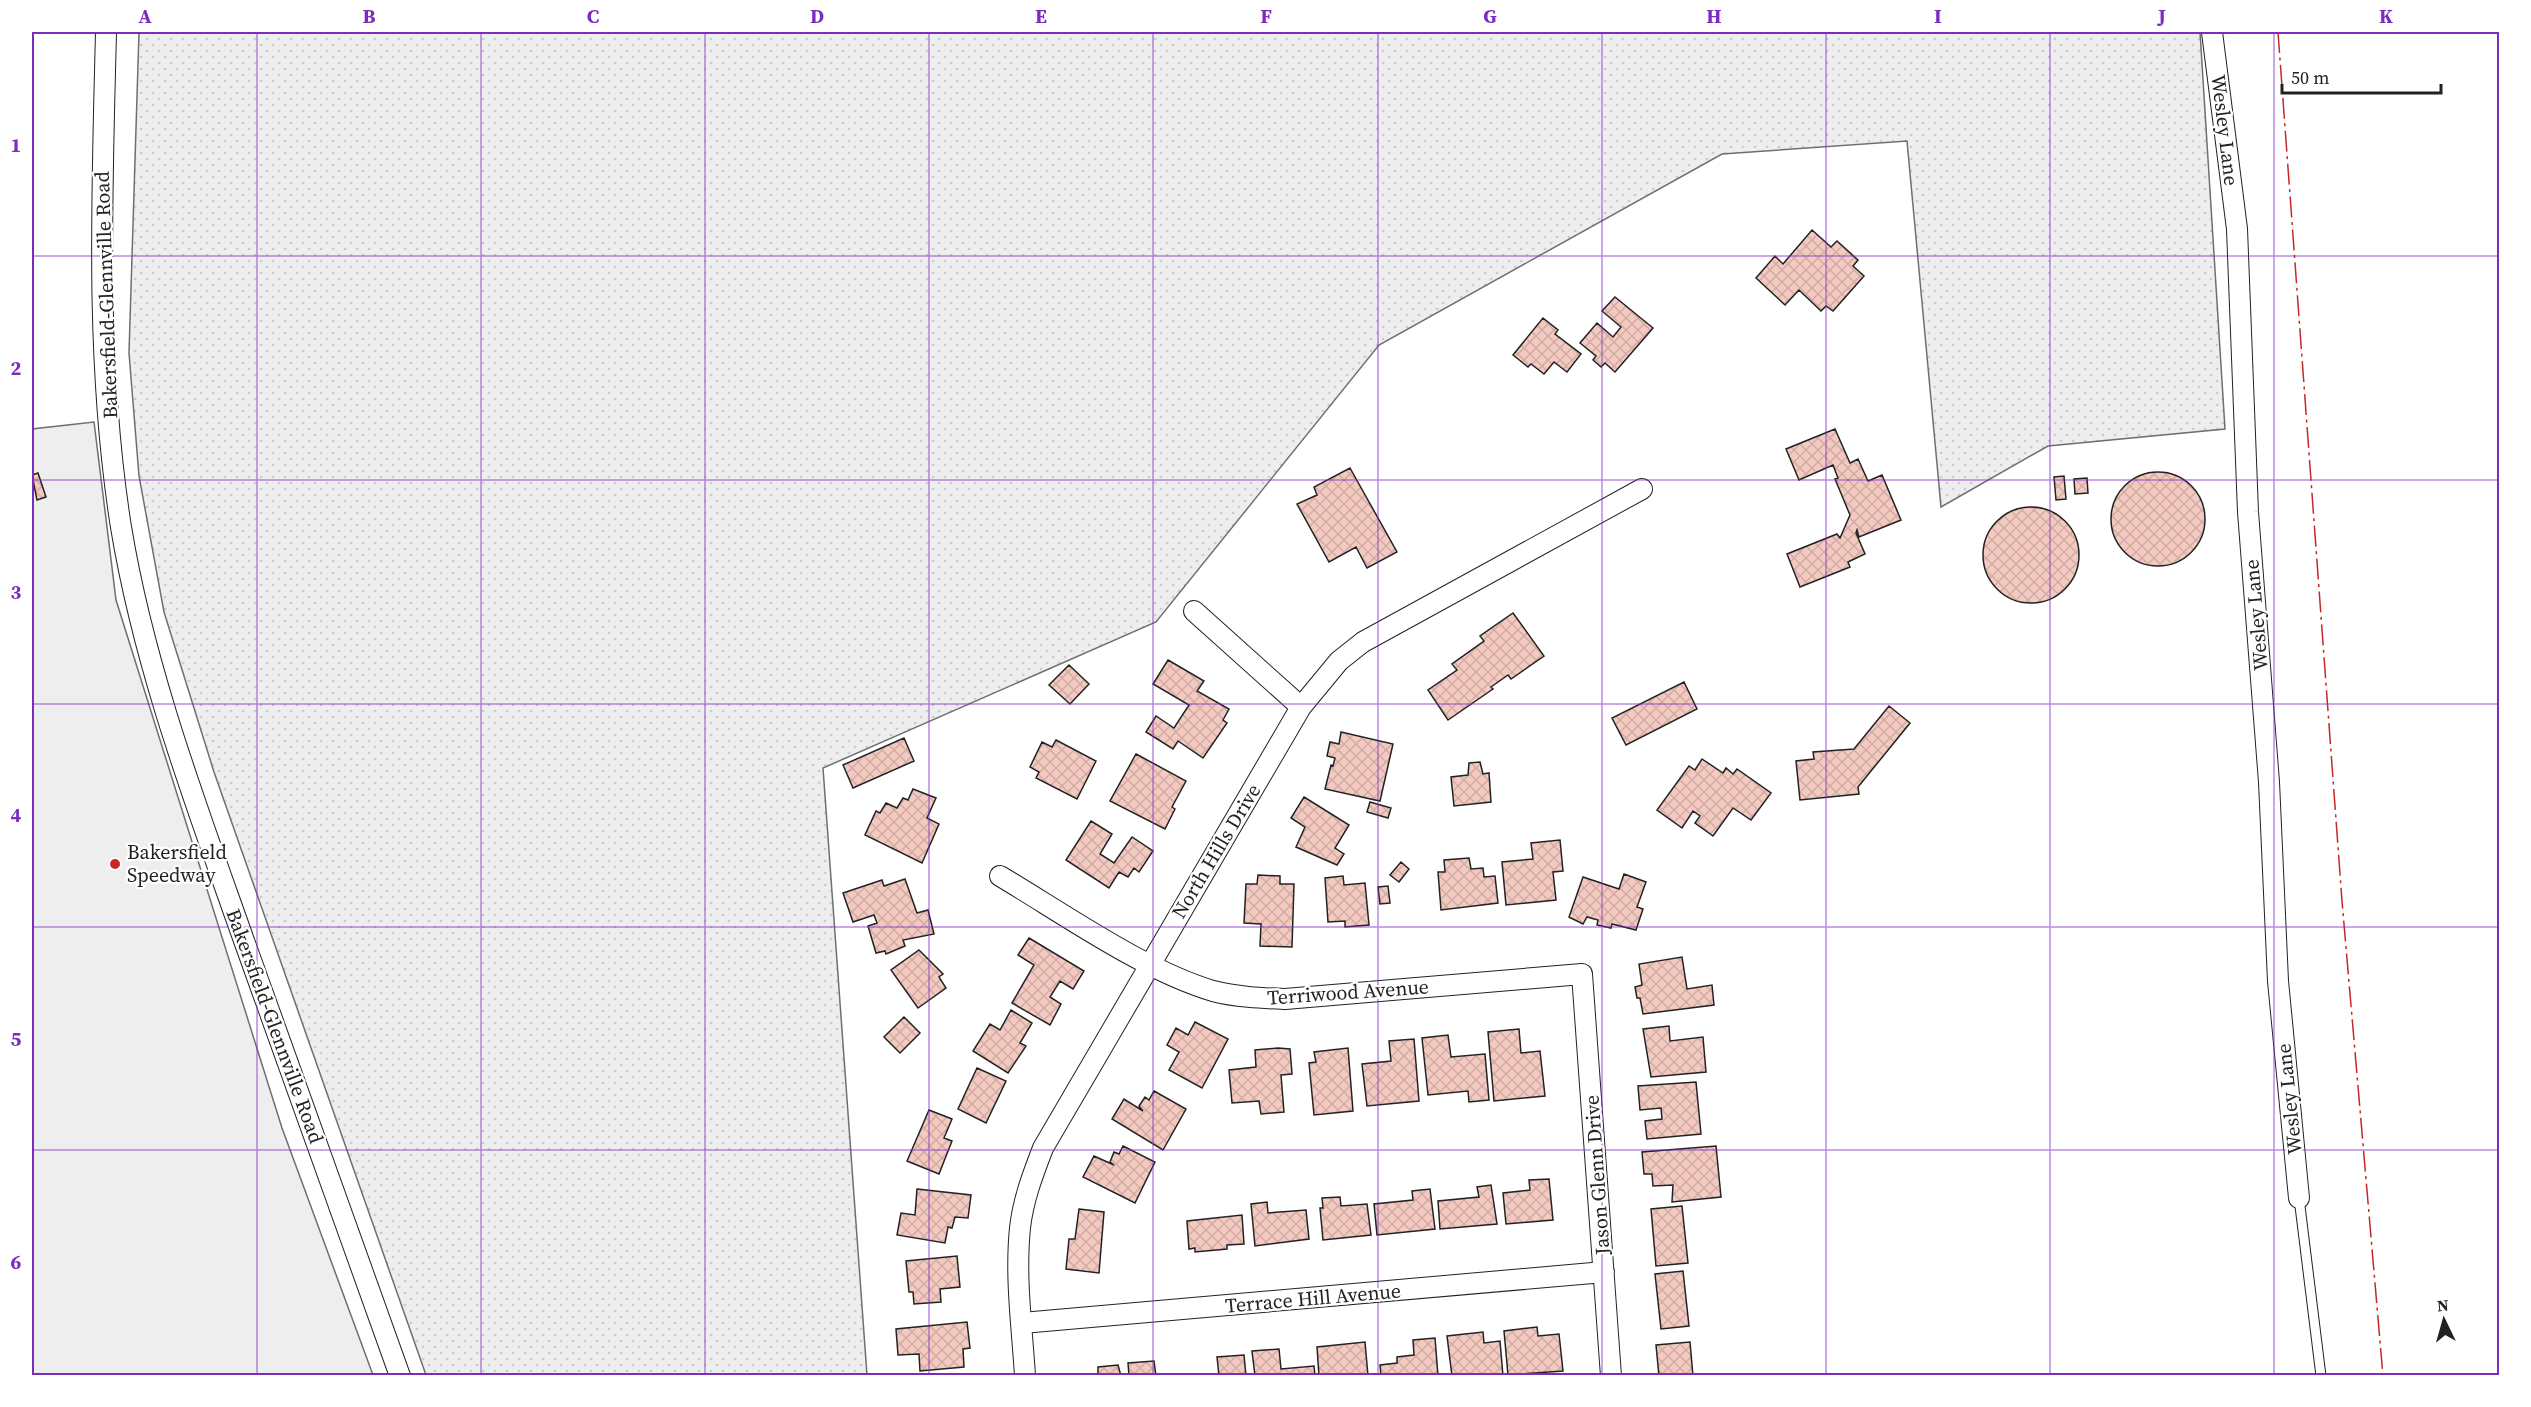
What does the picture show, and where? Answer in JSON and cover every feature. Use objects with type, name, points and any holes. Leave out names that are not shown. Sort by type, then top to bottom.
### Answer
[{"type":"street","name":"Bakersfield-Glennville Road","points":[[106,32],[101,198],[105,385],[121,526],[136,601],[170,725],[210,844],[400,1376]]},
{"type":"street","name":"Wesley Lane","points":[[2212,32],[2237,229],[2248,512],[2269,782],[2278,981],[2299,1198]]},
{"type":"street","name":"North Hills Drive","points":[[1025,1376],[1018,1266],[1020,1226],[1029,1186],[1042,1148],[1058,1117],[1301,707],[1339,661],[1363,642],[1642,489]]},
{"type":"street","points":[[1194,611],[1301,707]]},
{"type":"street","name":"Terriwood Avenue","points":[[1000,876],[1149,964],[1181,980],[1215,991],[1250,998],[1285,999],[1581,974]]},
{"type":"street","name":"Jason Glenn Drive","points":[[1581,974],[1611,1376]]},
{"type":"street","name":"Terrace Hill Avenue","points":[[1022,1323],[1604,1272]]},
{"type":"lane","points":[[2299,1198],[2321,1376]]},
{"type":"shaded area","points":[[139,32],[2200,32],[2225,429],[2048,446],[1941,507],[1907,141],[1722,154],[1379,345],[1156,622],[823,768],[867,1375],[426,1375],[214,772],[164,612],[139,476],[129,353]]},
{"type":"shaded area","name":"Bakersfield Speedway","points":[[94,422],[116,600],[282,1128],[373,1375],[32,1375],[32,429]]},
{"type":"building","points":[[1812,230],[1831,247],[1837,241],[1858,260],[1853,266],[1864,276],[1833,311],[1826,306],[1821,311],[1799,290],[1785,305],[1756,278],[1775,256],[1783,264]]},
{"type":"building","points":[[1615,297],[1653,328],[1615,372],[1605,363],[1601,367],[1593,360],[1596,356],[1580,343],[1597,323],[1613,337],[1621,327],[1602,311]]},
{"type":"building","points":[[1543,318],[1558,330],[1555,334],[1581,354],[1567,372],[1554,362],[1544,374],[1531,364],[1528,367],[1513,355]]},
{"type":"building","points":[[1835,429],[1850,463],[1858,459],[1868,481],[1882,475],[1901,520],[1859,537],[1857,530],[1856,533],[1865,554],[1848,562],[1850,567],[1800,587],[1787,554],[1837,534],[1840,538],[1850,515],[1835,479],[1838,478],[1833,465],[1799,480],[1786,449]]},
{"type":"building","points":[[1350,468],[1397,552],[1367,568],[1356,547],[1329,562],[1297,504],[1317,495],[1314,487]]},
{"type":"building","points":[[2158,472],[2176,476],[2191,486],[2201,501],[2205,519],[2201,537],[2191,552],[2176,562],[2158,566],[2140,562],[2125,552],[2115,537],[2111,519],[2115,501],[2125,486],[2140,476]]},
{"type":"building","points":[[38,473],[46,497],[37,500],[32,475]]},
{"type":"building","points":[[2064,476],[2066,499],[2056,500],[2054,477]]},
{"type":"building","points":[[2087,478],[2088,493],[2075,494],[2074,479]]},
{"type":"building","points":[[2031,507],[2049,511],[2065,521],[2075,537],[2079,555],[2075,573],[2065,589],[2049,599],[2031,603],[2013,599],[1997,589],[1987,573],[1983,555],[1987,537],[1997,521],[2013,511]]},
{"type":"building","points":[[1513,613],[1544,656],[1511,679],[1508,675],[1491,687],[1493,689],[1448,720],[1428,690],[1457,670],[1452,664],[1484,641],[1480,636]]},
{"type":"building","points":[[1168,660],[1204,681],[1197,691],[1229,709],[1223,720],[1227,723],[1203,758],[1178,741],[1173,749],[1146,732],[1156,716],[1174,728],[1189,705],[1153,684]]},
{"type":"building","points":[[1069,665],[1089,684],[1070,704],[1049,685]]},
{"type":"building","points":[[1684,682],[1697,709],[1626,745],[1612,718]]},
{"type":"building","points":[[1889,706],[1910,723],[1858,787],[1859,794],[1800,800],[1796,761],[1814,759],[1813,752],[1854,749]]},
{"type":"building","points":[[1341,732],[1393,744],[1380,801],[1325,789],[1335,758],[1327,756],[1330,742],[1339,744]]},
{"type":"building","points":[[904,738],[914,761],[853,788],[843,765]]},
{"type":"building","points":[[1056,740],[1096,761],[1077,799],[1036,778],[1039,772],[1030,767],[1042,742],[1052,747]]},
{"type":"building","points":[[1136,754],[1186,781],[1172,807],[1175,809],[1165,829],[1110,801]]},
{"type":"building","points":[[1702,759],[1723,773],[1726,768],[1733,774],[1737,769],[1771,793],[1751,820],[1733,808],[1713,836],[1695,823],[1700,816],[1693,811],[1682,828],[1657,810],[1689,766],[1695,770]]},
{"type":"building","points":[[1480,762],[1483,774],[1489,773],[1491,802],[1454,806],[1451,777],[1468,775],[1469,763]]},
{"type":"building","points":[[913,789],[936,798],[927,818],[939,824],[922,863],[865,835],[876,811],[880,813],[886,803],[897,808],[903,798],[908,800]]},
{"type":"building","points":[[1304,797],[1349,825],[1335,848],[1344,854],[1337,865],[1296,847],[1305,827],[1291,818]]},
{"type":"building","points":[[1370,802],[1391,808],[1388,818],[1367,812]]},
{"type":"building","points":[[1091,821],[1112,834],[1100,854],[1114,863],[1132,837],[1153,851],[1139,872],[1134,868],[1128,877],[1119,872],[1109,888],[1066,860]]},
{"type":"building","points":[[1560,840],[1563,871],[1553,872],[1556,900],[1506,905],[1502,862],[1533,859],[1531,843]]},
{"type":"building","points":[[1469,858],[1471,869],[1483,868],[1484,877],[1495,876],[1498,903],[1441,910],[1438,872],[1445,872],[1444,860]]},
{"type":"building","points":[[1401,862],[1409,869],[1399,882],[1390,875]]},
{"type":"building","points":[[1624,874],[1646,882],[1637,907],[1643,909],[1636,930],[1612,924],[1611,928],[1597,925],[1598,920],[1587,917],[1583,924],[1569,917],[1583,877],[1619,889]]},
{"type":"building","points":[[1258,875],[1280,876],[1280,884],[1294,884],[1292,947],[1260,946],[1261,924],[1244,923],[1246,884],[1257,884]]},
{"type":"building","points":[[1343,876],[1344,885],[1365,883],[1369,925],[1345,927],[1345,921],[1328,922],[1325,878]]},
{"type":"building","points":[[905,879],[917,913],[928,910],[934,934],[903,940],[905,946],[886,954],[885,951],[876,953],[868,926],[877,923],[874,915],[853,922],[843,893],[882,880],[884,886]]},
{"type":"building","points":[[1388,886],[1390,903],[1380,904],[1378,887]]},
{"type":"building","points":[[1029,938],[1084,971],[1073,989],[1060,981],[1050,997],[1061,1004],[1050,1025],[1012,1003],[1034,965],[1018,955]]},
{"type":"building","points":[[919,950],[943,974],[939,977],[946,988],[918,1008],[891,970]]},
{"type":"building","points":[[1682,957],[1687,989],[1712,985],[1714,1005],[1643,1014],[1635,987],[1642,985],[1639,964]]},
{"type":"building","points":[[1011,1010],[1032,1023],[1020,1043],[1026,1046],[1008,1073],[973,1051],[990,1024],[1000,1030]]},
{"type":"building","points":[[904,1017],[920,1033],[900,1053],[884,1037]]},
{"type":"building","points":[[1195,1022],[1228,1039],[1202,1088],[1169,1070],[1179,1052],[1167,1045],[1176,1028],[1188,1035]]},
{"type":"building","points":[[1669,1026],[1670,1041],[1703,1037],[1706,1072],[1651,1077],[1643,1029]]},
{"type":"building","points":[[1519,1029],[1521,1053],[1540,1051],[1545,1096],[1494,1101],[1488,1032]]},
{"type":"building","points":[[1448,1035],[1451,1057],[1485,1054],[1489,1100],[1469,1102],[1468,1091],[1428,1095],[1422,1038]]},
{"type":"building","points":[[1414,1039],[1419,1101],[1367,1106],[1362,1064],[1391,1061],[1389,1041]]},
{"type":"building","points":[[1348,1048],[1353,1111],[1314,1115],[1309,1063],[1316,1062],[1314,1052]]},
{"type":"building","points":[[1290,1049],[1292,1074],[1281,1075],[1284,1112],[1261,1114],[1259,1101],[1232,1103],[1229,1070],[1256,1067],[1255,1050]]},
{"type":"building","points":[[977,1068],[1006,1081],[986,1123],[958,1109]]},
{"type":"building","points":[[1696,1082],[1701,1134],[1647,1139],[1645,1121],[1662,1119],[1661,1108],[1640,1110],[1638,1086]]},
{"type":"building","points":[[1154,1091],[1186,1109],[1163,1150],[1112,1119],[1124,1099],[1143,1111],[1139,1106],[1145,1097],[1149,1100]]},
{"type":"building","points":[[929,1110],[952,1119],[944,1138],[952,1141],[939,1174],[907,1161]]},
{"type":"building","points":[[1123,1146],[1155,1162],[1135,1203],[1083,1177],[1094,1156],[1114,1165],[1110,1162],[1114,1152],[1119,1154]]},
{"type":"building","points":[[1716,1146],[1721,1197],[1672,1202],[1673,1185],[1653,1186],[1652,1174],[1644,1174],[1642,1152]]},
{"type":"building","points":[[1549,1179],[1553,1220],[1506,1224],[1503,1193],[1530,1190],[1529,1180]]},
{"type":"building","points":[[1491,1185],[1497,1224],[1440,1229],[1438,1201],[1479,1197],[1477,1187]]},
{"type":"building","points":[[917,1189],[971,1195],[968,1218],[955,1217],[952,1228],[948,1227],[945,1243],[897,1235],[901,1213],[915,1215]]},
{"type":"building","points":[[1430,1189],[1435,1229],[1377,1235],[1374,1204],[1413,1200],[1412,1191]]},
{"type":"building","points":[[1340,1197],[1341,1206],[1367,1204],[1371,1235],[1323,1240],[1320,1208],[1323,1208],[1322,1198]]},
{"type":"building","points":[[1267,1202],[1268,1213],[1306,1210],[1309,1239],[1255,1246],[1251,1204]]},
{"type":"building","points":[[1682,1206],[1688,1263],[1656,1266],[1651,1209]]},
{"type":"building","points":[[1079,1209],[1104,1212],[1099,1273],[1066,1269],[1069,1239],[1075,1239]]},
{"type":"building","points":[[1242,1215],[1244,1244],[1227,1245],[1227,1249],[1195,1252],[1195,1248],[1189,1249],[1187,1221]]},
{"type":"building","points":[[957,1256],[960,1287],[940,1289],[941,1302],[914,1304],[913,1292],[909,1292],[906,1261]]},
{"type":"building","points":[[1683,1271],[1689,1326],[1661,1329],[1655,1274]]},
{"type":"building","points":[[967,1322],[970,1348],[963,1349],[964,1367],[920,1371],[919,1354],[898,1355],[896,1329]]},
{"type":"building","points":[[1537,1327],[1538,1336],[1559,1334],[1563,1371],[1508,1375],[1504,1331]]},
{"type":"building","points":[[1483,1332],[1484,1343],[1500,1341],[1503,1376],[1452,1376],[1447,1336]]},
{"type":"building","points":[[1435,1338],[1438,1376],[1381,1376],[1380,1365],[1397,1363],[1397,1357],[1414,1355],[1413,1340]]},
{"type":"building","points":[[1365,1342],[1368,1376],[1319,1376],[1317,1347]]},
{"type":"building","points":[[1690,1342],[1693,1376],[1659,1376],[1656,1345]]},
{"type":"building","points":[[1279,1349],[1281,1369],[1314,1366],[1315,1376],[1255,1376],[1252,1351]]},
{"type":"building","points":[[1244,1355],[1246,1376],[1219,1376],[1217,1357]]},
{"type":"building","points":[[1154,1361],[1156,1376],[1129,1376],[1128,1363]]},
{"type":"building","points":[[1118,1365],[1121,1376],[1098,1376],[1098,1367]]},
{"type":"power","points":[[2278,32],[2342,901],[2383,1376]]},
{"type":"place","name":"Bakersfield Speedway","points":[[115,864]]}]
